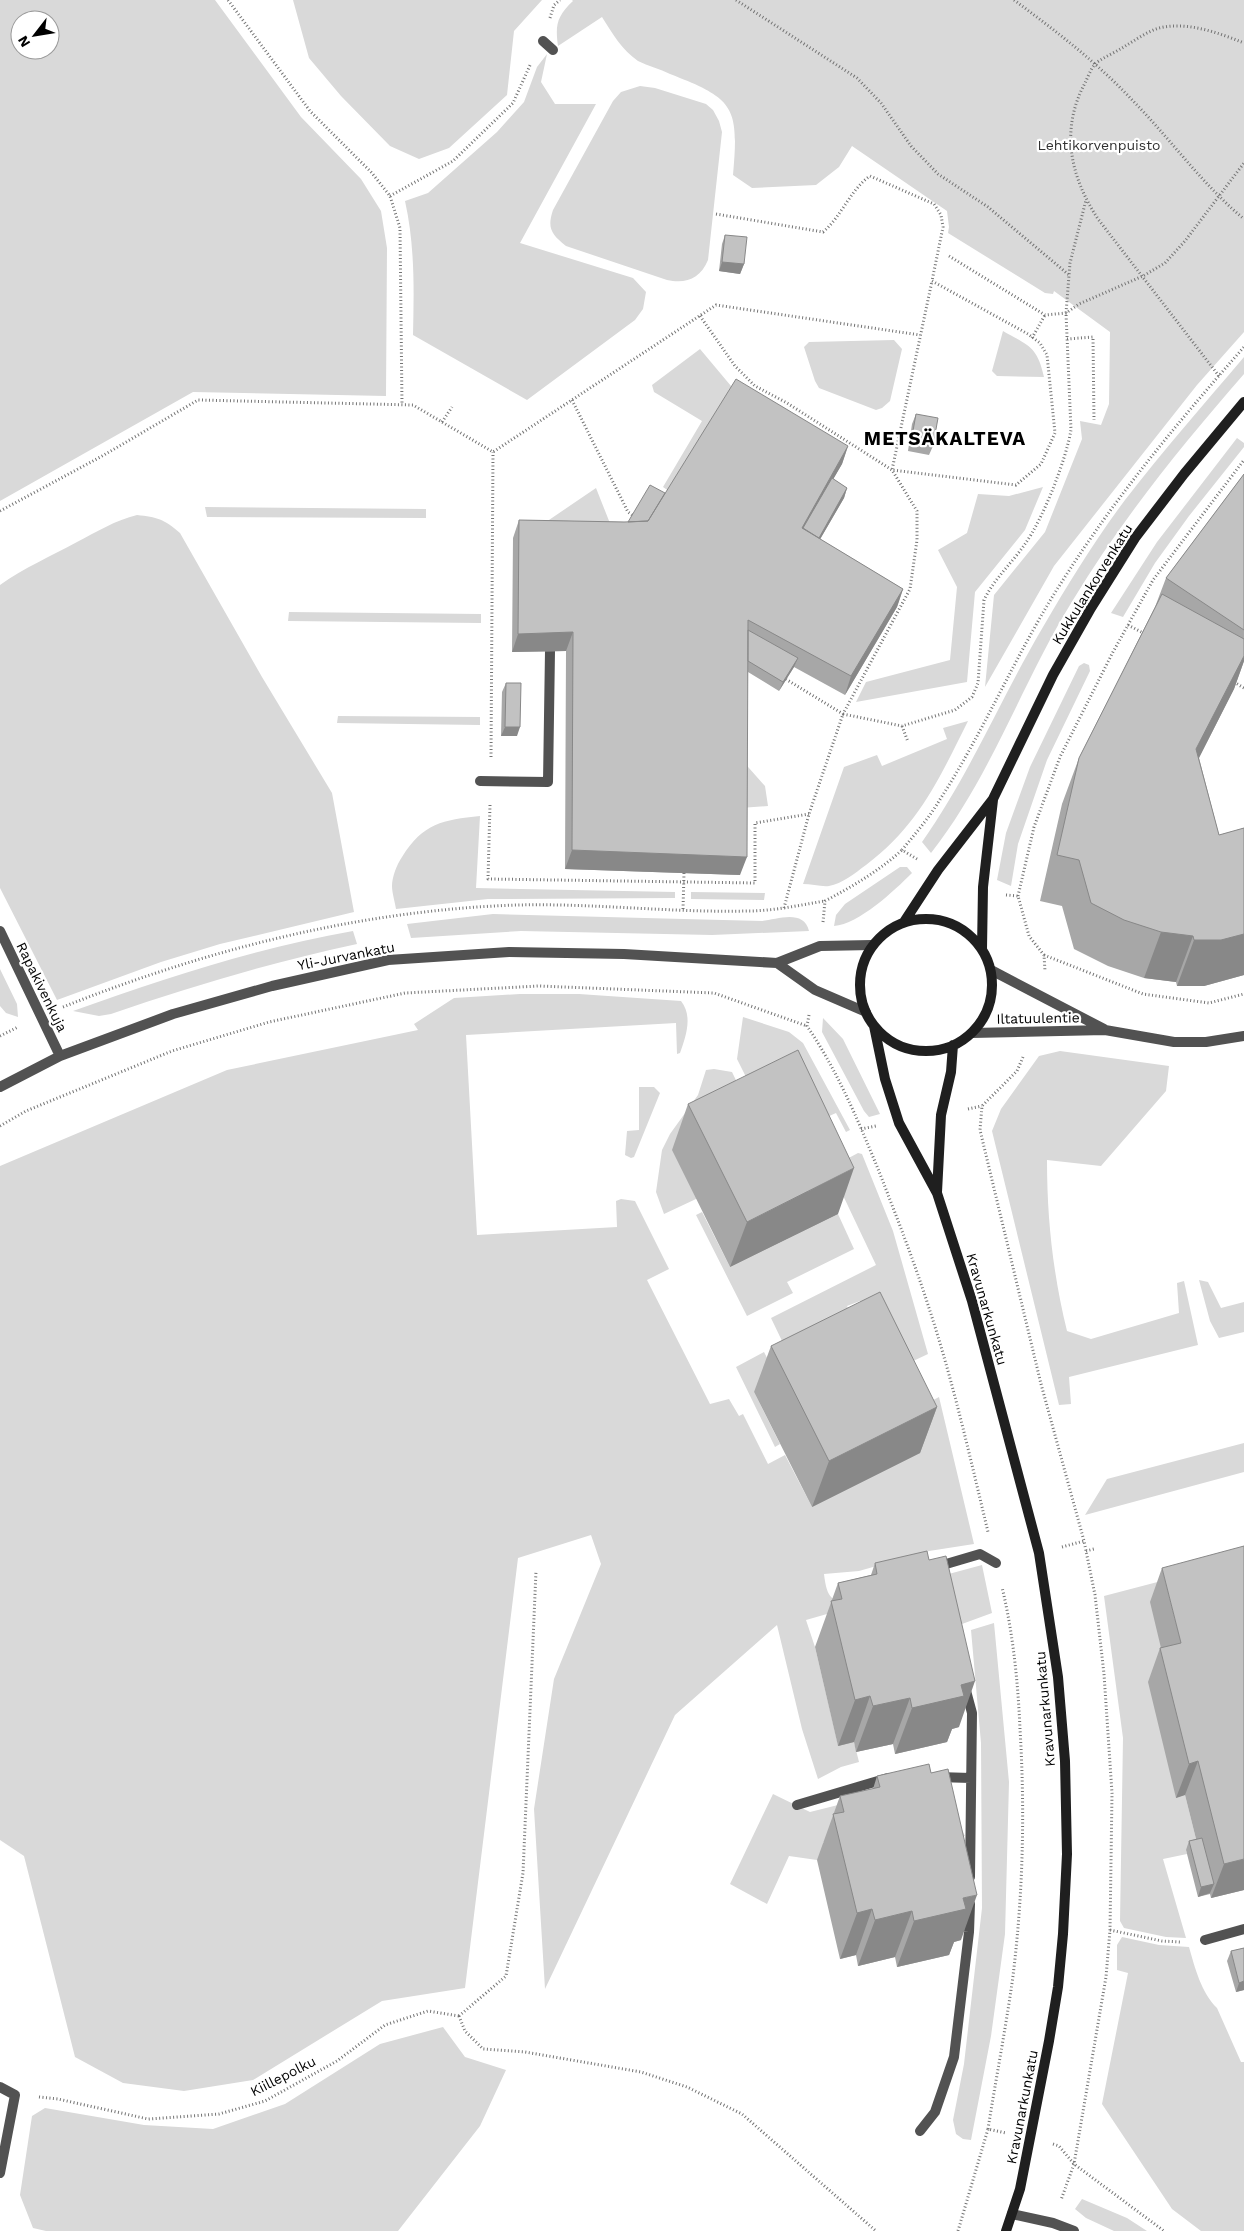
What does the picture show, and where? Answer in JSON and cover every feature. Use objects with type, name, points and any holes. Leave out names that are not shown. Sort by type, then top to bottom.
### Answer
[{"type":"street","points":[[543,41],[553,50]]},
{"type":"street","name":"Kukkulankorvenkatu","points":[[904,922],[938,870],[993,800],[1053,675],[1091,608],[1135,538],[1184,474],[1244,402]]},
{"type":"street","points":[[485,781],[548,782],[550,651]]},
{"type":"street","name":"Kukkulankorvenkatu","points":[[982,949],[983,887],[993,800]]},
{"type":"street","points":[[926,918],[948,922],[968,933],[982,949],[991,970],[992,992],[986,1014],[972,1033],[953,1046],[932,1051],[910,1049],[890,1041],[874,1026],[866,1012],[860,996],[860,978],[863,961],[872,945],[886,931],[904,922],[926,918]]},
{"type":"street","name":"Rapakivenkuja","points":[[0,931],[60,1056]]},
{"type":"street","name":"Yli-Jurvankatu","points":[[0,1087],[60,1056],[173,1014],[272,986],[388,960],[508,952],[624,954],[777,963],[820,946],[872,945]]},
{"type":"street","points":[[777,963],[815,990],[866,1012]]},
{"type":"street","name":"Iltatuulentie","points":[[991,970],[1105,1030]]},
{"type":"street","name":"Kravunarkunkatu","points":[[874,1026],[885,1079],[899,1122],[937,1193],[972,1301],[1039,1553],[1058,1677],[1063,1742],[1067,1854],[1058,1987],[1031,2131],[1012,2214],[1006,2231]]},
{"type":"street","name":"Iltatuulentie","points":[[972,1033],[1105,1030],[1174,1042],[1206,1042],[1244,1036]]},
{"type":"street","name":"Kravunarkunkatu","points":[[937,1193],[941,1115],[951,1072],[953,1046]]},
{"type":"street","points":[[931,1571],[980,1554],[996,1563]]},
{"type":"street","points":[[920,2131],[935,2112],[954,2057],[969,1932],[972,1713],[962,1677]]},
{"type":"street","points":[[797,1805],[891,1777],[901,1777]]},
{"type":"street","points":[[931,1777],[971,1778]]},
{"type":"street","points":[[1204,1940],[1244,1929]]},
{"type":"street","points":[[0,2087],[15,2095],[0,2173]]},
{"type":"street","points":[[1012,2214],[1053,2223],[1074,2231]]},
{"type":"path","points":[[228,0],[310,111],[372,173],[390,196],[400,228],[402,405]]},
{"type":"path","points":[[390,196],[453,161],[513,103],[543,41],[554,5],[560,0]]},
{"type":"path","points":[[736,0],[857,78],[880,103],[911,146],[938,174],[988,207],[1069,275]]},
{"type":"path","points":[[1014,0],[1062,35],[1135,102],[1218,195],[1244,219]]},
{"type":"path","points":[[1219,376],[1098,219],[1086,200],[1077,178],[1071,152],[1071,124],[1075,102],[1095,64],[1143,35],[1160,28],[1181,26],[1219,32],[1244,43]]},
{"type":"path","points":[[950,256],[1045,315],[1066,313],[1079,304],[1143,276],[1165,263],[1185,241],[1244,163]]},
{"type":"path","points":[[716,214],[823,232],[832,224],[863,181],[870,176],[934,204],[941,215],[943,227],[892,470],[917,511],[917,540],[910,589],[843,714],[809,814],[784,908]]},
{"type":"path","points":[[779,675],[843,714],[902,726],[955,710],[972,697],[978,683],[984,600],[988,591],[1035,529],[1068,449],[1071,430],[1066,313],[1070,263],[1086,200]]},
{"type":"path","points":[[700,316],[735,366],[755,386],[787,403],[892,470],[1016,485],[1041,464],[1055,433],[1047,355],[1040,343],[932,281]]},
{"type":"path","points":[[493,452],[716,305],[920,335]]},
{"type":"path","points":[[1032,338],[1045,315]]},
{"type":"path","points":[[1067,339],[1093,337],[1094,420]]},
{"type":"path","points":[[820,946],[825,901],[852,887],[885,866],[902,850],[939,802],[1030,634],[1108,512],[1162,442],[1244,347]]},
{"type":"path","points":[[0,511],[104,455],[198,400],[413,405],[493,452]]},
{"type":"path","points":[[572,400],[628,512],[642,522]]},
{"type":"path","points":[[442,422],[452,407]]},
{"type":"path","points":[[493,452],[485,781],[488,879],[754,883],[755,822],[809,814]]},
{"type":"path","points":[[1244,460],[1153,580],[1128,625],[1060,757],[1034,828],[1018,896],[1029,936],[1044,955],[1143,994],[1209,1003],[1244,994]]},
{"type":"path","points":[[1128,625],[1152,638]]},
{"type":"path","points":[[1227,679],[1244,688]]},
{"type":"path","points":[[902,726],[908,742]]},
{"type":"path","points":[[902,850],[938,870]]},
{"type":"path","points":[[683,909],[684,873]]},
{"type":"path","points":[[983,887],[998,893],[1018,896]]},
{"type":"path","points":[[1039,994],[1044,976],[1044,955]]},
{"type":"path","points":[[0,1126],[26,1111],[172,1050],[269,1022],[406,993],[539,986],[714,993],[807,1026],[824,1051],[861,1129],[902,1229],[929,1308],[957,1404],[1007,1607],[1018,1686],[1023,1777],[1023,1859],[1013,1976],[988,2129]]},
{"type":"path","points":[[807,1026],[815,990]]},
{"type":"path","points":[[1028,1033],[1025,1053],[1017,1071],[982,1106],[980,1130],[1041,1384],[1086,1551],[1095,1595],[1104,1674],[1112,1794],[1110,1930],[1106,1978],[1074,2164],[1053,2223]]},
{"type":"path","points":[[1086,1551],[1094,1549]]},
{"type":"path","points":[[536,1571],[523,1873],[506,1976],[460,2016],[465,2031],[483,2049],[525,2052],[640,2072],[687,2087],[742,2114],[876,2231]]},
{"type":"path","points":[[1110,1930],[1162,1941],[1204,1940]]},
{"type":"path","name":"Kiillepolku","points":[[15,2095],[58,2099],[148,2119],[219,2114],[265,2101],[337,2061],[385,2025],[428,2011],[460,2016]]},
{"type":"green space","points":[[0,0],[215,0],[301,117],[361,179],[381,211],[387,248],[386,396],[193,392],[0,501]]},
{"type":"green space","points":[[293,0],[542,0],[514,31],[507,95],[449,148],[419,159],[390,146],[341,96],[309,58]]},
{"type":"green space","name":"Lehtikorvenpuisto","points":[[572,0],[1244,0],[1244,332],[1197,385],[1054,566],[985,687],[994,595],[1045,532],[1082,439],[1080,421],[1101,425],[1109,404],[1110,332],[1054,291],[1053,294],[1045,293],[948,233],[947,211],[852,146],[839,167],[816,185],[752,188],[733,175],[735,134],[733,120],[728,108],[720,99],[692,83],[632,57],[602,17],[558,46],[558,21]]},
{"type":"green space","points":[[547,54],[541,82],[555,104],[596,104],[520,243],[633,278],[646,292],[643,309],[635,320],[527,400],[413,335],[414,285],[412,251],[405,201],[428,193],[497,132],[524,102],[537,67]]},
{"type":"green space","points":[[640,86],[655,88],[706,104],[713,110],[722,132],[708,260],[701,272],[692,279],[680,281],[667,280],[566,246],[557,238],[552,230],[550,222],[553,210],[613,101],[621,92]]},
{"type":"green space","points":[[1003,331],[1031,348],[1038,359],[1044,377],[997,376],[992,371]]},
{"type":"green space","points":[[894,340],[902,349],[890,401],[882,408],[876,410],[819,388],[804,347],[809,342]]},
{"type":"green space","points":[[700,349],[731,386],[844,454],[670,492],[663,487],[702,421],[654,392],[652,385]]},
{"type":"green space","points":[[1244,357],[1244,374],[1198,428],[1132,512],[1073,600],[1038,663],[989,761],[952,824],[931,853],[922,842],[955,790],[1028,654],[1082,562],[1139,482]]},
{"type":"green space","points":[[1237,438],[1244,443],[1244,447],[1189,516],[1155,563],[1123,617],[1111,613],[1157,542]]},
{"type":"green space","points":[[1043,487],[1025,530],[975,592],[967,682],[856,702],[866,682],[950,660],[957,587],[938,550],[967,533],[978,494],[1009,496]]},
{"type":"green space","points":[[596,488],[617,541],[521,539]]},
{"type":"green space","points":[[205,507],[426,509],[426,518],[207,517]]},
{"type":"green space","points":[[137,515],[160,520],[180,533],[262,677],[332,793],[354,912],[220,944],[161,962],[57,1000],[0,888],[0,585],[99,530]]},
{"type":"green space","points":[[289,612],[481,614],[481,623],[288,621]]},
{"type":"green space","points":[[1084,663],[1089,665],[1090,671],[1047,760],[1018,844],[1011,886],[997,880],[1006,833],[1030,767],[1079,666]]},
{"type":"green space","points":[[338,716],[480,717],[480,725],[337,723]]},
{"type":"green space","points":[[968,721],[926,800],[900,834],[884,850],[839,883],[826,886],[803,884],[844,767],[877,755],[882,766],[947,739],[943,728]]},
{"type":"green space","points":[[741,759],[765,786],[768,806],[740,808]]},
{"type":"green space","points":[[480,816],[476,888],[675,892],[675,898],[488,899],[396,909],[392,889],[395,871],[398,863],[418,837],[435,825],[455,819]]},
{"type":"green space","points":[[900,867],[907,867],[912,873],[876,906],[844,924],[834,926],[836,915],[845,904]]},
{"type":"green space","points":[[691,892],[765,893],[764,900],[691,899]]},
{"type":"green space","points":[[493,914],[762,921],[790,917],[802,920],[809,931],[712,935],[521,931],[411,938],[407,924]]},
{"type":"green space","points":[[353,931],[357,944],[233,975],[111,1014],[99,1016],[73,1011],[142,987],[246,955]]},
{"type":"green space","points":[[0,969],[17,1004],[18,1017],[6,1013],[0,1006]]},
{"type":"green space","points":[[520,994],[579,994],[681,1001],[687,1013],[686,1033],[680,1053],[677,1054],[676,1023],[466,1035],[477,1235],[617,1227],[616,1201],[621,1199],[635,1201],[669,1269],[647,1280],[710,1404],[729,1399],[739,1416],[743,1414],[768,1464],[785,1455],[812,1507],[903,1416],[939,1397],[974,1544],[929,1551],[859,1571],[824,1574],[827,1589],[832,1598],[855,1606],[806,1620],[815,1647],[838,1745],[854,1742],[859,1762],[841,1767],[818,1779],[802,1729],[777,1625],[675,1715],[545,1989],[534,1809],[554,1679],[601,1564],[591,1535],[518,1558],[465,1988],[382,2001],[253,2080],[184,2091],[123,2083],[75,2057],[24,1856],[0,1840],[0,1166],[227,1070],[418,1030],[414,1024],[454,998]]},
{"type":"green space","points":[[743,1017],[789,1032],[803,1043],[850,1130],[846,1132],[836,1113],[809,1125],[750,1085],[737,1059]]},
{"type":"green space","points":[[823,1018],[843,1039],[880,1114],[869,1117],[864,1111],[822,1032]]},
{"type":"green space","points":[[1060,1051],[1169,1066],[1166,1091],[1101,1166],[1047,1160],[1048,1204],[1052,1246],[1058,1289],[1067,1331],[1091,1339],[1179,1313],[1177,1283],[1184,1281],[1198,1345],[1069,1377],[1071,1404],[1059,1405],[992,1131],[1001,1109],[1039,1056]]},
{"type":"green space","points":[[714,1069],[732,1072],[751,1111],[696,1199],[664,1214],[656,1192],[662,1150],[670,1134],[698,1095],[706,1070]]},
{"type":"green space","points":[[639,1087],[654,1087],[660,1093],[634,1157],[631,1158],[625,1155],[627,1131],[639,1130]]},
{"type":"green space","points":[[858,1153],[862,1154],[893,1231],[928,1354],[894,1370],[860,1301],[847,1306],[863,1338],[754,1392],[780,1444],[775,1447],[736,1367],[764,1352],[776,1375],[794,1366],[771,1318],[876,1265],[830,1168]]},
{"type":"green space","points":[[702,1212],[730,1267],[838,1214],[854,1249],[787,1282],[793,1293],[747,1316],[696,1215]]},
{"type":"green space","points":[[1199,1280],[1208,1282],[1221,1308],[1244,1302],[1244,1332],[1219,1338],[1210,1321]]},
{"type":"green space","points":[[1244,1443],[1244,1472],[1085,1515],[1107,1479]]},
{"type":"green space","points":[[982,1565],[992,1613],[962,1624],[956,1622],[945,1575]]},
{"type":"green space","points":[[1169,1579],[1169,1677],[1176,1798],[1185,1795],[1198,1847],[1186,1850],[1187,1854],[1163,1859],[1186,1938],[1166,1937],[1124,1928],[1120,1921],[1123,1738],[1104,1596]]},
{"type":"green space","points":[[994,1623],[1009,1782],[1005,1934],[991,2036],[971,2140],[963,2139],[956,2134],[953,2120],[964,2064],[982,1908],[981,1743],[971,1630]]},
{"type":"green space","points":[[773,1794],[810,1812],[862,1799],[945,1836],[962,1830],[965,1836],[939,1845],[823,1842],[827,1858],[817,1860],[789,1856],[767,1904],[730,1884]]},
{"type":"green space","points":[[1122,1937],[1159,1945],[1189,1947],[1203,1987],[1211,2002],[1217,2008],[1241,2062],[1244,2062],[1244,2231],[1201,2231],[1172,2209],[1102,2104],[1128,1973],[1117,1970],[1117,1945]]},
{"type":"green space","points":[[443,2027],[465,2057],[506,2070],[480,2126],[398,2231],[46,2231],[33,2228],[20,2195],[32,2116],[45,2108],[144,2125],[213,2129],[285,2104],[380,2044]]},
{"type":"green space","points":[[1082,2199],[1127,2218],[1147,2231],[1114,2231],[1086,2218],[1075,2209]]},
{"type":"building","points":[[725,235],[747,237],[744,264],[722,262]]},
{"type":"building","points":[[736,379],[848,446],[802,528],[903,589],[851,676],[748,620],[747,857],[572,850],[573,632],[518,634],[519,520],[648,521]]},
{"type":"building","points":[[916,414],[938,418],[933,446],[911,442]]},
{"type":"building","points":[[1244,474],[1244,630],[1166,578]]},
{"type":"building","points":[[832,478],[847,488],[819,538],[803,528]]},
{"type":"building","points":[[650,485],[665,493],[648,521],[628,522]]},
{"type":"building","points":[[1162,594],[1244,639],[1244,656],[1196,749],[1219,835],[1244,828],[1244,934],[1221,940],[1194,940],[1193,936],[1161,932],[1124,920],[1091,903],[1079,860],[1057,855],[1079,758]]},
{"type":"building","points":[[748,630],[798,658],[783,682],[748,661]]},
{"type":"building","points":[[506,683],[521,683],[520,727],[505,727]]},
{"type":"building","points":[[798,1050],[854,1168],[747,1222],[688,1104]]},
{"type":"building","points":[[880,1292],[937,1407],[829,1461],[771,1346]]},
{"type":"building","points":[[1244,1546],[1244,1859],[1224,1864],[1198,1761],[1189,1764],[1160,1648],[1181,1643],[1162,1568]]},
{"type":"building","points":[[927,1551],[929,1560],[946,1556],[975,1681],[961,1685],[964,1696],[912,1708],[910,1698],[873,1706],[870,1696],[855,1700],[831,1601],[842,1599],[838,1583],[877,1574],[875,1563]]},
{"type":"building","points":[[929,1764],[931,1773],[948,1769],[977,1895],[963,1898],[966,1909],[914,1921],[912,1911],[875,1920],[872,1909],[857,1913],[833,1814],[844,1812],[840,1796],[880,1787],[877,1776]]},
{"type":"building","points":[[1202,1838],[1214,1884],[1201,1887],[1189,1841]]},
{"type":"building","points":[[1244,1948],[1244,1981],[1239,1983],[1231,1951]]},
{"type":"district","name":"METSÄKALTEVA","points":[[945,438]]}]
